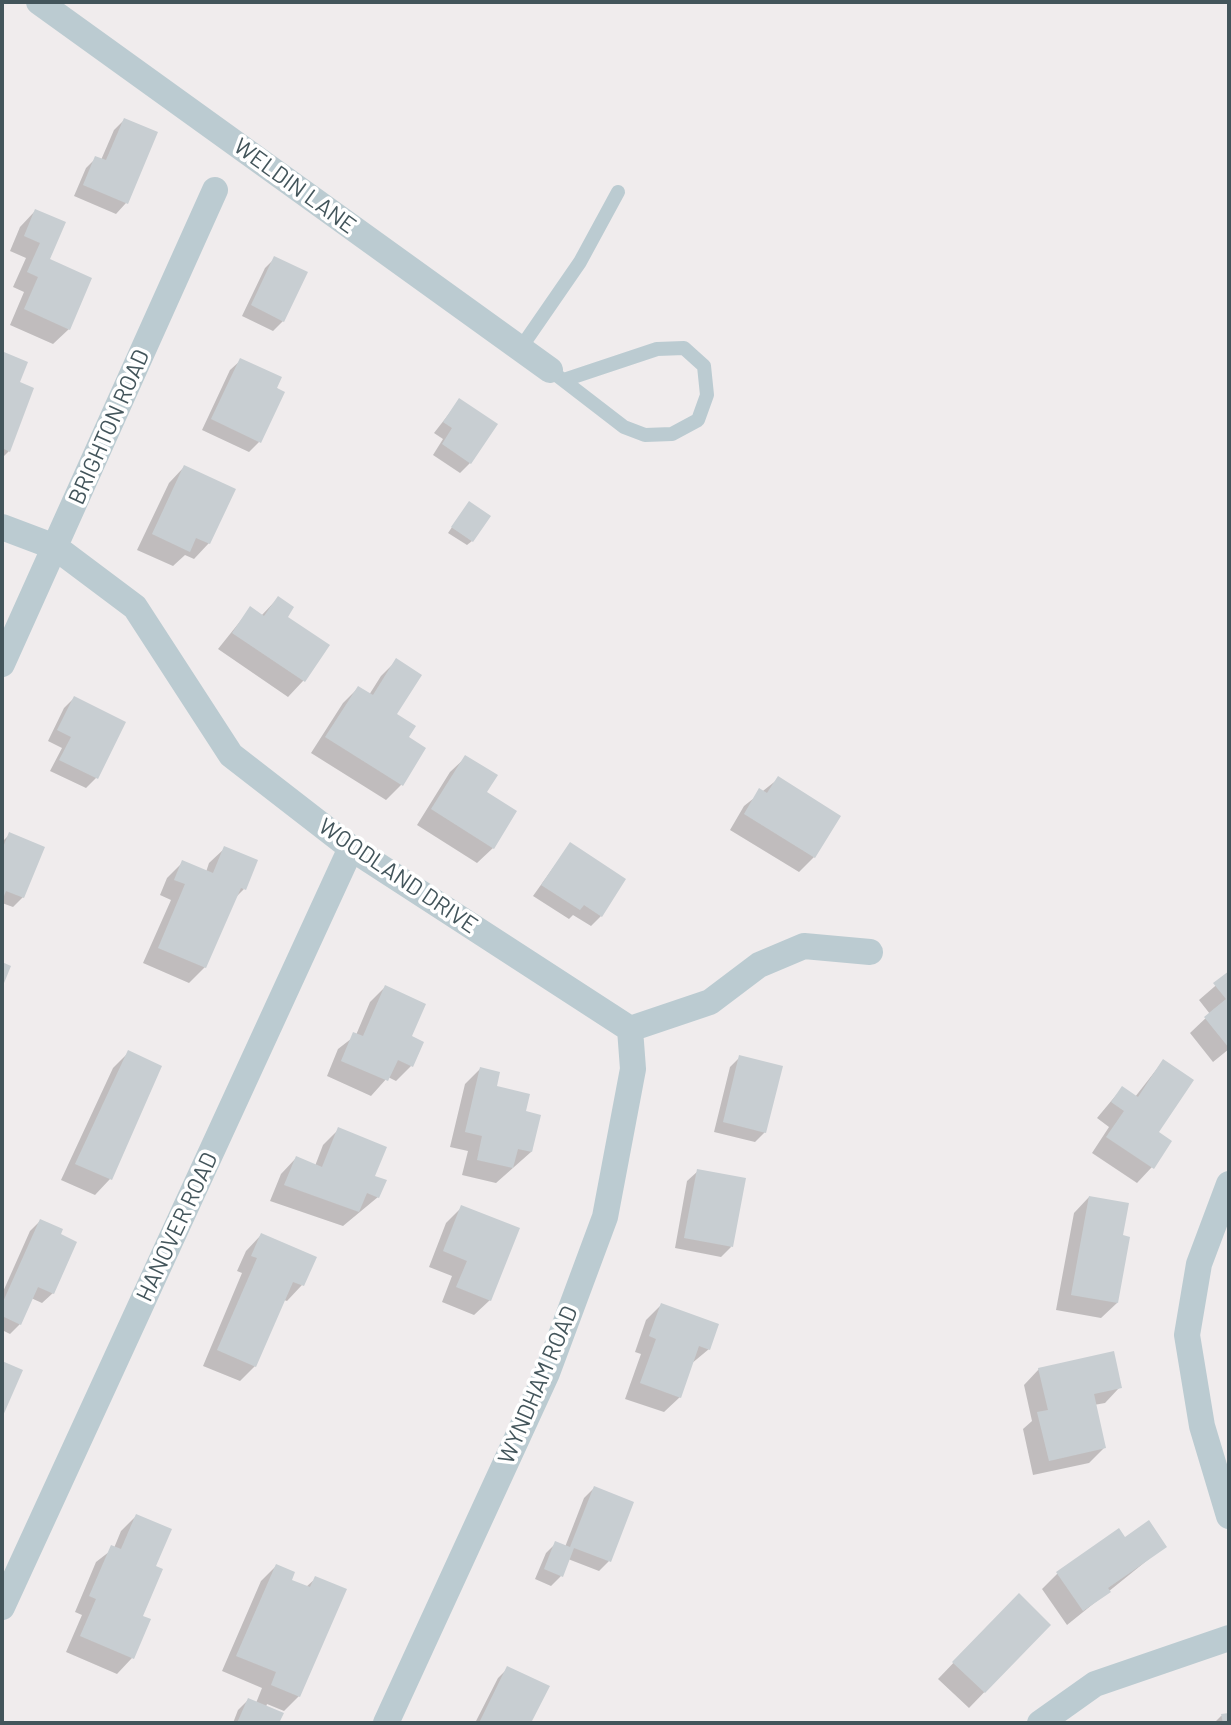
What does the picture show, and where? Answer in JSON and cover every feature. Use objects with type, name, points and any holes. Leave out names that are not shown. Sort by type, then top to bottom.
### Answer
[{"type":"street","name":"WELDIN LANE","points":[[39,2],[557,375]]},
{"type":"street","name":"BRIGHTON ROAD","points":[[2,664],[215,190]]},
{"type":"street","name":"WOODLAND DRIVE","points":[[2,527],[55,547],[135,607],[231,755],[351,848],[629,1029]]},
{"type":"street","name":"HANOVER ROAD","points":[[2,1607],[351,848]]},
{"type":"street","points":[[629,1029],[710,1002],[759,965],[804,946],[870,952]]},
{"type":"street","name":"WYNDHAM ROAD","points":[[386,1723],[547,1373],[605,1217],[633,1069],[629,1029]]},
{"type":"street","points":[[1229,1184],[1199,1264],[1187,1335],[1202,1426],[1229,1516]]},
{"type":"street","points":[[1040,1723],[1095,1684],[1229,1638]]},
{"type":"lane","points":[[520,349],[580,262],[618,192]]},
{"type":"lane","points":[[684,348],[704,366],[707,395],[698,420],[673,435],[645,435],[624,427],[557,375],[657,349],[684,348]]},
{"type":"building","points":[[124,118],[158,132],[128,204],[83,185],[95,156],[106,160]]},
{"type":"building","points":[[35,209],[66,222],[50,259],[92,278],[70,330],[24,309],[38,277],[27,272],[40,243],[24,236]]},
{"type":"building","points":[[274,256],[308,272],[284,322],[251,305]]},
{"type":"building","points":[[4,352],[28,362],[20,382],[34,388],[10,452],[2,448]]},
{"type":"building","points":[[240,358],[282,377],[277,388],[285,392],[261,443],[211,419]]},
{"type":"building","points":[[459,398],[498,424],[471,464],[442,444],[452,428],[443,422]]},
{"type":"building","points":[[184,465],[236,489],[210,544],[196,538],[190,552],[152,534]]},
{"type":"building","points":[[469,501],[491,516],[473,542],[451,527]]},
{"type":"building","points":[[278,596],[294,607],[288,617],[330,645],[305,682],[232,633],[250,606],[264,616]]},
{"type":"building","points":[[396,658],[422,675],[397,714],[416,726],[409,737],[426,748],[403,786],[325,737],[358,686],[373,695]]},
{"type":"building","points":[[74,696],[126,722],[98,779],[59,760],[71,737],[57,730]]},
{"type":"building","points":[[465,755],[498,775],[487,792],[517,811],[494,849],[431,809]]},
{"type":"building","points":[[778,776],[841,816],[815,858],[744,814],[759,788],[767,793]]},
{"type":"building","points":[[9,832],[45,847],[24,898],[6,891],[2,901],[2,850]]},
{"type":"building","points":[[570,842],[626,879],[602,917],[584,905],[580,910],[541,885]]},
{"type":"building","points":[[224,846],[258,860],[246,890],[241,888],[206,968],[158,948],[185,884],[174,880],[182,860],[213,873]]},
{"type":"building","points":[[2,962],[11,966],[2,988]]},
{"type":"building","points":[[1229,971],[1229,1048],[1204,1017],[1226,999],[1213,983]]},
{"type":"building","points":[[385,985],[426,1004],[412,1036],[424,1042],[413,1067],[398,1060],[388,1081],[341,1061],[353,1032],[363,1036]]},
{"type":"building","points":[[128,1050],[162,1066],[112,1180],[75,1164]]},
{"type":"building","points":[[739,1055],[783,1066],[766,1133],[723,1122]]},
{"type":"building","points":[[1163,1059],[1194,1080],[1159,1132],[1172,1141],[1154,1169],[1106,1137],[1124,1111],[1111,1102],[1122,1086],[1138,1097]]},
{"type":"building","points":[[480,1067],[500,1072],[497,1086],[530,1094],[526,1111],[541,1115],[532,1152],[518,1149],[513,1168],[477,1160],[482,1136],[465,1132]]},
{"type":"building","points":[[338,1127],[387,1147],[375,1176],[387,1180],[379,1198],[367,1193],[359,1212],[284,1185],[296,1156],[322,1167]]},
{"type":"building","points":[[697,1169],[746,1178],[733,1247],[684,1238]]},
{"type":"building","points":[[1089,1196],[1129,1203],[1123,1235],[1130,1237],[1118,1303],[1071,1295]]},
{"type":"building","points":[[461,1205],[520,1228],[491,1301],[456,1287],[467,1261],[443,1251]]},
{"type":"building","points":[[40,1219],[63,1229],[61,1234],[77,1242],[54,1294],[38,1287],[21,1325],[2,1316],[2,1304]]},
{"type":"building","points":[[261,1233],[317,1257],[304,1286],[293,1282],[256,1367],[217,1350],[257,1258],[251,1256]]},
{"type":"building","points":[[661,1303],[719,1324],[710,1350],[699,1346],[681,1398],[640,1383],[656,1339],[649,1336]]},
{"type":"building","points":[[1114,1351],[1122,1388],[1094,1394],[1106,1448],[1049,1461],[1037,1412],[1048,1410],[1038,1368]]},
{"type":"building","points":[[2,1361],[23,1370],[2,1418]]},
{"type":"building","points":[[594,1486],[634,1502],[611,1562],[574,1548],[563,1577],[544,1569],[555,1541],[570,1547]]},
{"type":"building","points":[[136,1514],[172,1529],[156,1566],[163,1569],[143,1616],[151,1619],[134,1659],[80,1636],[96,1599],[89,1596],[111,1545],[121,1549]]},
{"type":"building","points":[[1149,1520],[1167,1547],[1108,1588],[1111,1592],[1083,1611],[1056,1572],[1119,1528],[1125,1537]]},
{"type":"building","points":[[276,1564],[295,1572],[292,1580],[310,1587],[315,1576],[347,1589],[300,1697],[271,1685],[276,1672],[236,1656]]},
{"type":"building","points":[[1019,1593],[1051,1625],[985,1693],[952,1662]]},
{"type":"building","points":[[507,1666],[550,1686],[531,1723],[479,1723]]},
{"type":"building","points":[[248,1698],[284,1713],[279,1723],[237,1723]]},
{"type":"building","points":[[1229,1713],[1229,1723],[1223,1723],[1221,1714]]}]
